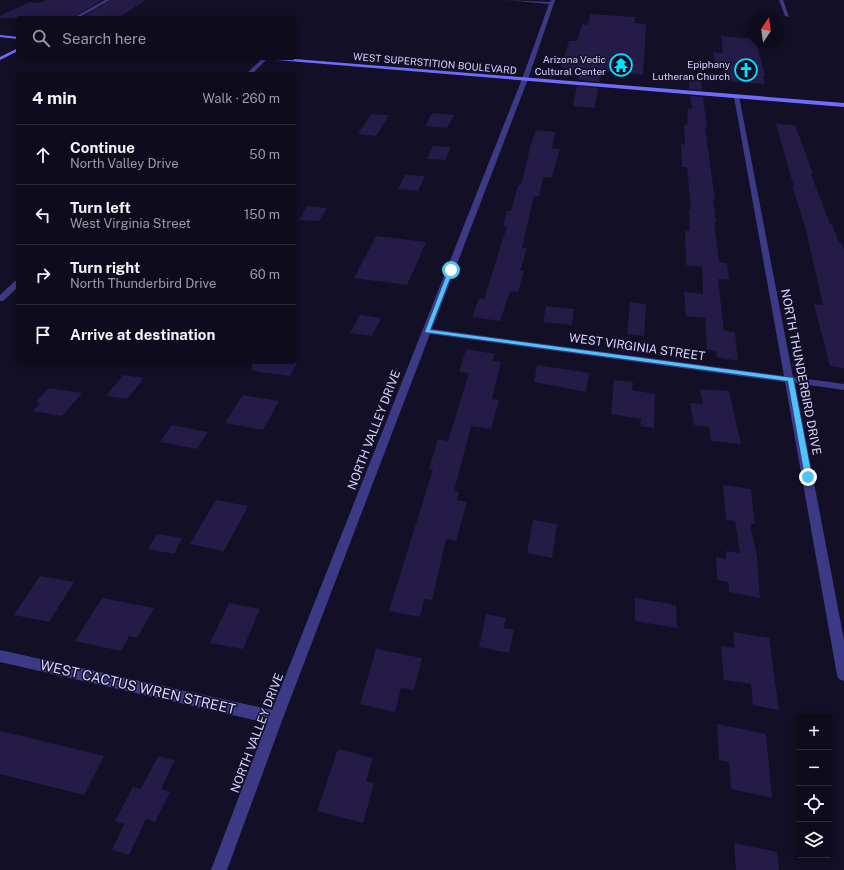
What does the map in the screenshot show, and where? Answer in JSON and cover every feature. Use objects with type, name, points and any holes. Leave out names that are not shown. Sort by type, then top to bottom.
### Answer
[{"type":"main road","points":[[0,36],[16,38]]},
{"type":"main road","points":[[0,59],[16,50]]},
{"type":"main road","name":"WEST SUPERSTITION BOULEVARD","points":[[290,60],[844,105]]},
{"type":"street","points":[[79,16],[108,0]]},
{"type":"street","points":[[506,0],[552,1]]},
{"type":"street","points":[[781,0],[787,16]]},
{"type":"street","name":"NORTH VALLEY DRIVE","points":[[219,870],[276,718],[525,79],[552,1]]},
{"type":"street","points":[[251,72],[263,60]]},
{"type":"street","name":"NORTH THUNDERBIRD DRIVE","points":[[737,97],[791,379],[844,674]]},
{"type":"street","points":[[0,299],[16,285]]},
{"type":"street","name":"WEST VIRGINIA STREET","points":[[427,331],[844,386]]},
{"type":"street","name":"WEST CACTUS WREN STREET","points":[[0,656],[276,718]]},
{"type":"building","points":[[45,0],[102,0],[75,16],[16,16],[16,18],[0,18],[0,16],[29,2],[39,3]]},
{"type":"building","points":[[111,0],[146,0],[121,16],[84,16]]},
{"type":"building","points":[[590,14],[635,17],[634,23],[646,24],[643,75],[601,71],[599,82],[579,80],[581,69],[561,68],[569,41],[577,41],[582,24],[588,25]]},
{"type":"building","points":[[721,36],[748,38],[748,48],[758,48],[765,76],[763,76],[765,84],[725,81],[723,67],[715,66],[713,52],[723,53]]},
{"type":"building","points":[[701,80],[702,90],[689,89],[689,82]]},
{"type":"building","points":[[577,86],[598,88],[595,108],[573,106]]},
{"type":"building","points":[[690,96],[703,97],[707,128],[705,128],[715,200],[713,200],[716,222],[714,222],[719,262],[727,263],[729,280],[718,279],[724,331],[735,332],[738,361],[717,357],[716,351],[707,349],[705,318],[686,316],[684,292],[703,294],[702,267],[686,265],[685,230],[690,231],[689,209],[691,210],[687,167],[682,167],[681,144],[685,145],[684,125],[687,125],[688,108],[692,109]]},
{"type":"building","points":[[432,113],[454,115],[447,128],[425,126]]},
{"type":"building","points":[[371,114],[389,115],[376,136],[358,134]]},
{"type":"building","points":[[776,124],[795,125],[813,174],[811,174],[830,224],[832,224],[839,243],[842,244],[844,250],[844,368],[830,366],[814,304],[823,305],[805,226],[792,186],[794,187]]},
{"type":"building","points":[[536,130],[555,132],[552,148],[560,149],[552,177],[543,178],[539,196],[534,196],[522,248],[527,248],[520,271],[524,271],[518,292],[510,291],[500,321],[472,317],[479,298],[484,299],[507,226],[503,226],[507,211],[511,211],[518,185],[521,185],[528,153]]},
{"type":"building","points":[[433,146],[451,147],[445,160],[427,159]]},
{"type":"building","points":[[405,175],[425,176],[418,191],[398,189]]},
{"type":"building","points":[[307,206],[327,208],[319,221],[299,220]]},
{"type":"building","points":[[376,236],[426,242],[407,285],[354,278]]},
{"type":"building","points":[[630,302],[646,304],[644,336],[627,334]]},
{"type":"building","points":[[546,306],[574,309],[572,325],[543,322]]},
{"type":"building","points":[[360,315],[381,318],[372,336],[350,333]]},
{"type":"building","points":[[466,349],[495,354],[492,361],[501,362],[492,399],[499,400],[491,429],[471,426],[454,491],[459,492],[457,500],[467,502],[456,541],[446,539],[432,600],[424,599],[420,617],[389,611],[433,469],[429,469],[438,439],[448,441],[469,373],[459,372]]},
{"type":"building","points":[[252,364],[296,364],[290,376],[252,371]]},
{"type":"building","points":[[537,365],[589,373],[586,392],[534,382]]},
{"type":"building","points":[[123,375],[144,378],[127,399],[106,396]]},
{"type":"building","points":[[614,380],[633,382],[632,390],[655,394],[654,428],[640,426],[641,419],[611,414]]},
{"type":"building","points":[[49,388],[82,393],[62,416],[33,411],[40,403],[36,402]]},
{"type":"building","points":[[700,389],[729,391],[741,444],[711,441],[709,427],[694,425],[690,403],[703,404]]},
{"type":"building","points":[[243,395],[279,401],[263,430],[225,423]]},
{"type":"building","points":[[172,425],[208,432],[197,449],[160,442]]},
{"type":"building","points":[[723,485],[751,489],[755,524],[750,524],[757,556],[760,598],[729,592],[728,582],[717,580],[716,557],[726,559],[726,551],[740,553],[735,521],[726,520]]},
{"type":"building","points":[[216,500],[248,506],[224,551],[190,544]]},
{"type":"building","points":[[533,520],[557,524],[552,558],[527,553]]},
{"type":"building","points":[[157,534],[182,538],[174,554],[148,549]]},
{"type":"building","points":[[40,576],[74,582],[49,622],[14,615]]},
{"type":"building","points":[[102,598],[154,608],[137,638],[129,636],[121,651],[75,641]]},
{"type":"building","points":[[635,598],[676,605],[677,628],[635,621]]},
{"type":"building","points":[[229,603],[260,609],[243,649],[210,643]]},
{"type":"building","points":[[486,614],[506,618],[504,628],[514,630],[509,653],[479,647]]},
{"type":"building","points":[[733,632],[769,638],[779,710],[753,705],[751,684],[724,680],[721,646],[735,648]]},
{"type":"building","points":[[376,649],[422,658],[414,690],[401,688],[395,712],[360,704]]},
{"type":"building","points":[[717,724],[766,734],[772,798],[731,789],[729,762],[719,760]]},
{"type":"building","points":[[0,731],[104,756],[84,795],[0,774]]},
{"type":"building","points":[[338,749],[373,758],[366,781],[374,783],[363,823],[317,811]]},
{"type":"building","points":[[158,756],[175,760],[161,789],[170,792],[155,822],[146,819],[129,855],[112,850],[124,824],[115,821],[133,787],[141,789]]},
{"type":"building","points":[[734,843],[777,852],[779,870],[736,870]]},
{"type":"place","name":"Arizona Vedic Cultural Center","points":[[621,65]]},
{"type":"place","name":"Epiphany Lutheran Church","points":[[746,70]]},
{"type":"route","points":[[451,270],[427,331],[791,379],[808,477]]}]
